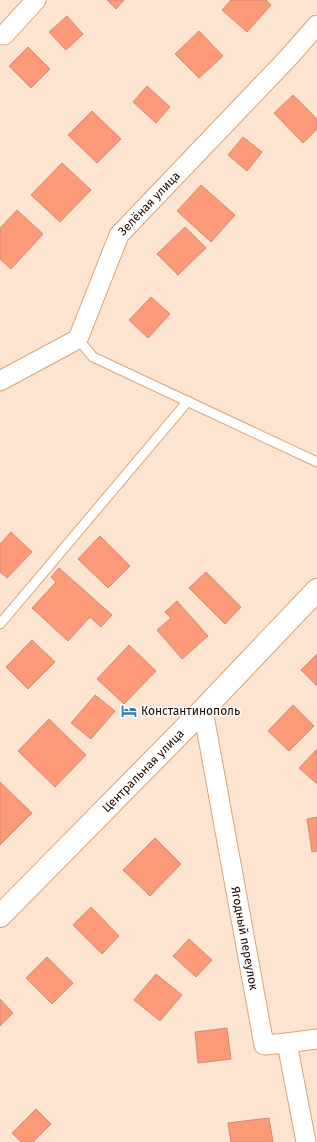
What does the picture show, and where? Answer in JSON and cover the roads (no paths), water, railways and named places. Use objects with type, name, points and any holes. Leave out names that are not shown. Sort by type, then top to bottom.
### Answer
[{"type":"street","points":[[4,35],[36,0]]},
{"type":"street","name":"Зелёная улица","points":[[78,339],[119,235],[289,57],[317,25]]},
{"type":"street","points":[[0,381],[78,339]]},
{"type":"street","name":"Центральная улица","points":[[0,916],[203,710],[317,590]]},
{"type":"street","name":"Ягодный переулок","points":[[203,710],[264,1045],[287,1042]]},
{"type":"street","points":[[306,1142],[287,1042],[317,1039]]},
{"type":"lane","points":[[78,339],[93,357],[317,462]]},
{"type":"lane","points":[[0,624],[188,401]]},
{"type":"place","name":"Константинополь","points":[[129,711]]}]
